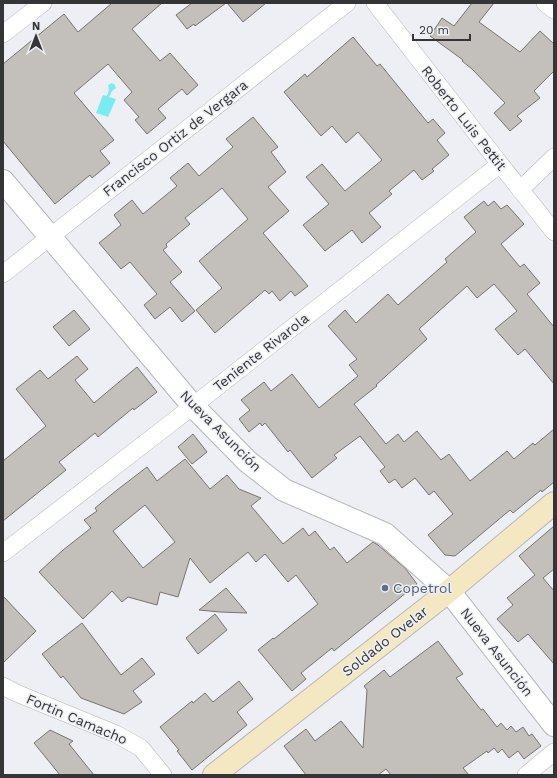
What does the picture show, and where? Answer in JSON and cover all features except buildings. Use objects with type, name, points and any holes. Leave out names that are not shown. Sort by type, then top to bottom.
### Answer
[{"type":"main road","name":"Soldado Ovelar","points":[[214,775],[449,591],[554,504]]},
{"type":"street","points":[[3,34],[43,3]]},
{"type":"street","name":"Francisco Ortiz de Vergara","points":[[3,274],[347,3]]},
{"type":"street","name":"Roberto Luis Pettit","points":[[375,3],[554,232]]},
{"type":"street","points":[[545,3],[554,10]]},
{"type":"street","points":[[520,190],[554,157]]},
{"type":"street","name":"Teniente Rivarola","points":[[3,553],[193,406],[500,164]]},
{"type":"street","name":"Nueva Asunción","points":[[3,181],[193,406],[247,461],[284,490],[385,534],[449,591],[554,725]]},
{"type":"street","name":"Fortin Camacho","points":[[3,686],[122,737],[140,748],[163,775]]},
{"type":"street","points":[[526,775],[554,752]]},
{"type":"water","points":[[112,83],[116,88],[112,91],[109,97],[116,99],[108,117],[96,113],[103,95],[107,96],[109,90],[108,85]]},
{"type":"place","name":"Copetrol","points":[[385,588]]}]
